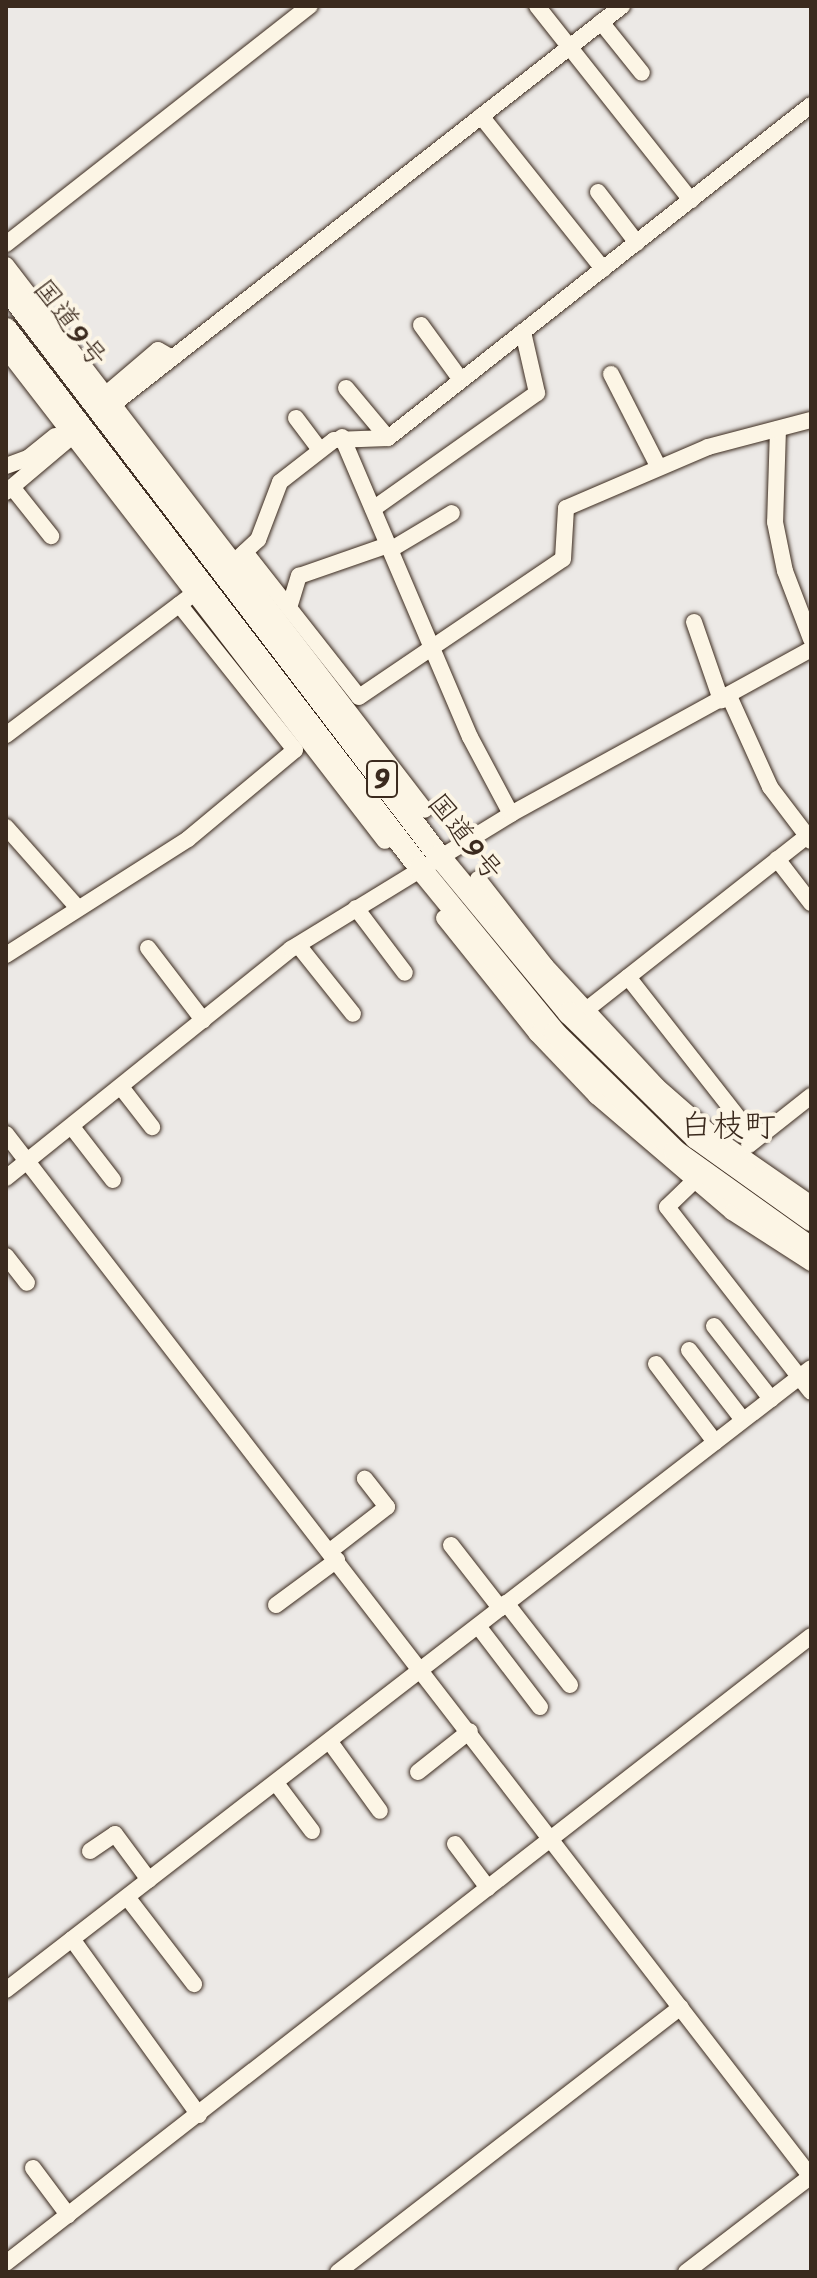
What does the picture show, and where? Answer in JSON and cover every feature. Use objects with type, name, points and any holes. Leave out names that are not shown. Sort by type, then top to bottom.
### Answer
[{"type":"highway","name":"国道9号","points":[[6,288],[42,325],[170,492],[249,605],[439,856],[569,1013],[657,1102],[744,1175],[811,1220]]},
{"type":"highway","name":"国道9号","points":[[6,329],[77,444],[362,803],[420,868],[510,991],[675,1151],[811,1248]]},
{"type":"street","points":[[6,244],[310,6]]},
{"type":"street","points":[[537,6],[691,200]]},
{"type":"street","points":[[112,398],[172,358],[622,6]]},
{"type":"street","points":[[601,22],[642,73]]},
{"type":"street","points":[[240,557],[258,540],[280,482],[320,450],[342,437],[388,438],[811,105]]},
{"type":"street","points":[[481,116],[603,269]]},
{"type":"street","points":[[598,192],[637,243]]},
{"type":"street","points":[[6,265],[42,325],[112,398],[170,492],[240,557],[281,609],[359,697],[563,559],[566,508],[658,466],[811,420]]},
{"type":"street","points":[[421,325],[461,380]]},
{"type":"street","points":[[373,509],[537,393],[523,332]]},
{"type":"street","points":[[6,350],[77,444],[295,750],[188,839],[7,952]]},
{"type":"street","points":[[611,374],[658,466]]},
{"type":"street","points":[[346,388],[388,438]]},
{"type":"street","points":[[296,418],[320,450]]},
{"type":"street","points":[[778,429],[775,522],[785,571],[811,639]]},
{"type":"street","points":[[342,437],[470,737],[511,814]]},
{"type":"street","points":[[6,466],[77,444]]},
{"type":"street","points":[[51,536],[9,490],[77,444]]},
{"type":"street","points":[[281,609],[299,576],[389,548],[452,513]]},
{"type":"street","points":[[186,599],[257,668]]},
{"type":"street","points":[[6,735],[186,599]]},
{"type":"street","points":[[249,605],[281,609],[352,715],[425,810]]},
{"type":"street","points":[[586,1010],[777,859],[809,839],[770,787],[725,698],[694,622]]},
{"type":"street","points":[[6,1178],[298,945],[511,814],[811,649]]},
{"type":"street","points":[[352,715],[353,739]]},
{"type":"street","points":[[362,803],[385,841]]},
{"type":"street","points":[[6,827],[78,908]]},
{"type":"street","points":[[777,859],[811,903]]},
{"type":"street","points":[[478,879],[586,1010],[683,1108],[740,1156],[811,1204]]},
{"type":"street","points":[[356,908],[405,973]]},
{"type":"street","points":[[444,918],[510,991],[596,1096],[693,1182],[811,1263]]},
{"type":"street","points":[[493,920],[517,927]]},
{"type":"street","points":[[298,945],[353,1014]]},
{"type":"street","points":[[148,948],[203,1020]]},
{"type":"street","points":[[628,977],[755,1139]]},
{"type":"street","points":[[121,1087],[152,1127]]},
{"type":"street","points":[[740,1156],[755,1139],[811,1096]]},
{"type":"street","points":[[657,1102],[683,1108]]},
{"type":"street","points":[[72,1127],[113,1180]]},
{"type":"street","points":[[6,1134],[30,1161],[811,2176],[686,2272]]},
{"type":"street","points":[[693,1182],[667,1207],[805,1373],[811,1392]]},
{"type":"street","points":[[6,1256],[27,1283]]},
{"type":"street","points":[[714,1326],[771,1399]]},
{"type":"street","points":[[689,1350],[743,1420]]},
{"type":"street","points":[[656,1364],[715,1442]]},
{"type":"street","points":[[6,1990],[805,1373]]},
{"type":"street","points":[[276,1605],[387,1507],[365,1479]]},
{"type":"street","points":[[451,1545],[570,1685]]},
{"type":"street","points":[[478,1626],[540,1707]]},
{"type":"street","points":[[8,2256],[68,2215],[199,2115],[811,1636]]},
{"type":"street","points":[[418,1772],[470,1731]]},
{"type":"street","points":[[330,1742],[380,1811]]},
{"type":"street","points":[[276,1783],[312,1831]]},
{"type":"street","points":[[90,1851],[115,1834],[149,1880]]},
{"type":"street","points":[[455,1844],[488,1888]]},
{"type":"street","points":[[127,1897],[194,1984]]},
{"type":"street","points":[[72,1939],[199,2115]]},
{"type":"street","points":[[338,2272],[681,2007]]},
{"type":"street","points":[[33,2168],[68,2215]]},
{"type":"district","name":"白枝町","points":[[728,1126]]}]
